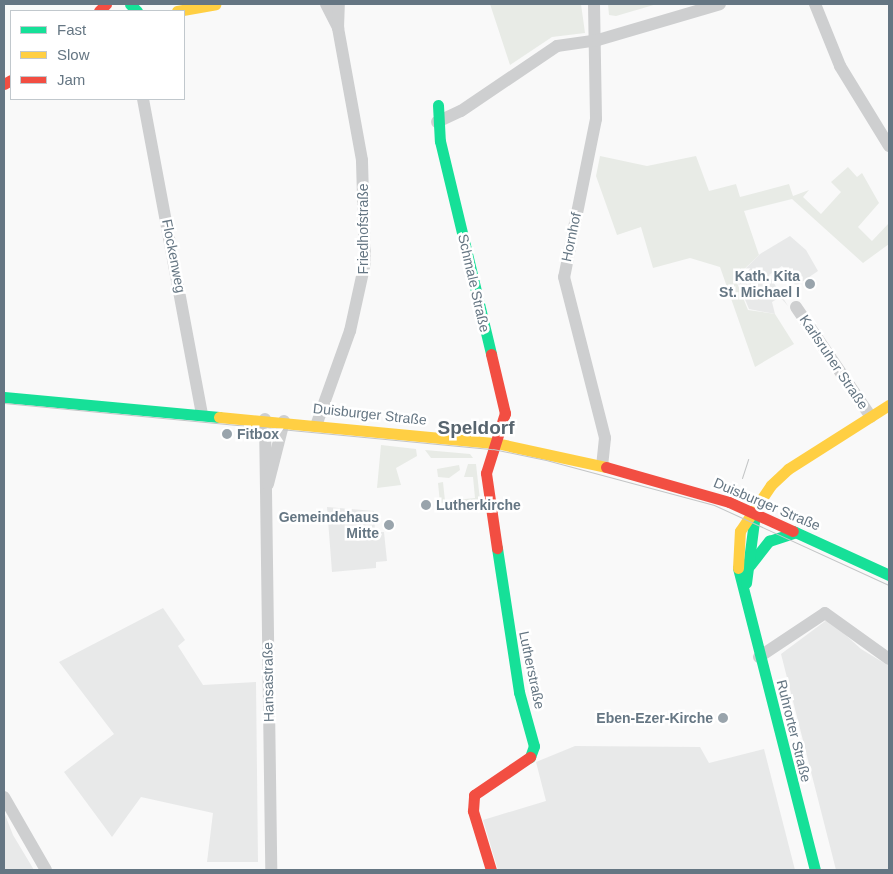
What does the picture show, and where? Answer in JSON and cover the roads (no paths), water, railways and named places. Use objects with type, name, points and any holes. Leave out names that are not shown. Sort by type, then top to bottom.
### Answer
[{"type":"street","points":[[182,10],[215,4]]},
{"type":"street","name":"Friedhofstraße","points":[[326,4],[338,28]]},
{"type":"street","name":"Friedhofstraße","points":[[317,423],[353,323],[365,263],[362,160],[338,28],[339,4]]},
{"type":"street","name":"Hornhof","points":[[594,4],[598,40],[596,119],[564,277],[605,438],[602,466]]},
{"type":"street","points":[[437,122],[461,111],[557,46],[598,40],[720,4]]},
{"type":"street","points":[[816,4],[840,66],[889,146]]},
{"type":"street","name":"Flockenweg","points":[[142,100],[202,414]]},
{"type":"street","name":"Schmale Straße","points":[[438,106],[437,122],[505,412],[496,443]]},
{"type":"street","name":"Karlsruher Straße","points":[[796,307],[871,418]]},
{"type":"street","name":"Duisburger Straße","points":[[4,397],[317,423],[496,443],[602,466],[703,493],[796,532],[889,576]]},
{"type":"street","name":"Karlsruher Straße","points":[[755,514],[771,485],[788,469],[889,405]]},
{"type":"street","name":"Hansastraße","points":[[265,420],[271,870]]},
{"type":"street","name":"Hansastraße","points":[[265,493],[284,421]]},
{"type":"street","name":"Lutherstraße","points":[[491,870],[473,811],[474,795],[529,759],[534,746],[519,692],[486,473],[496,443]]},
{"type":"street","name":"Ruhrorter Straße","points":[[744,598],[755,514]]},
{"type":"street","name":"Ruhrorter Straße","points":[[755,514],[740,531],[736,560],[758,657],[816,870]]},
{"type":"street","points":[[747,570],[769,541],[796,532]]},
{"type":"street","points":[[758,657],[825,613],[832,614],[889,658]]},
{"type":"street","points":[[4,797],[46,870]]},
{"type":"tram line","points":[[4,403],[493,449],[546,460],[714,505],[889,585]]},
{"type":"tram line","points":[[742,478],[748,459]]},
{"type":"place","name":"Kath. Kita St. Michael I","points":[[810,284]]},
{"type":"place","name":"Fitbox","points":[[227,434]]},
{"type":"place","name":"Lutherkirche","points":[[426,505]]},
{"type":"place","name":"Gemeindehaus Mitte","points":[[389,525]]},
{"type":"place","name":"Eben-Ezer-Kirche","points":[[723,718]]},
{"type":"district","name":"Speldorf","points":[[476,428]]}]
